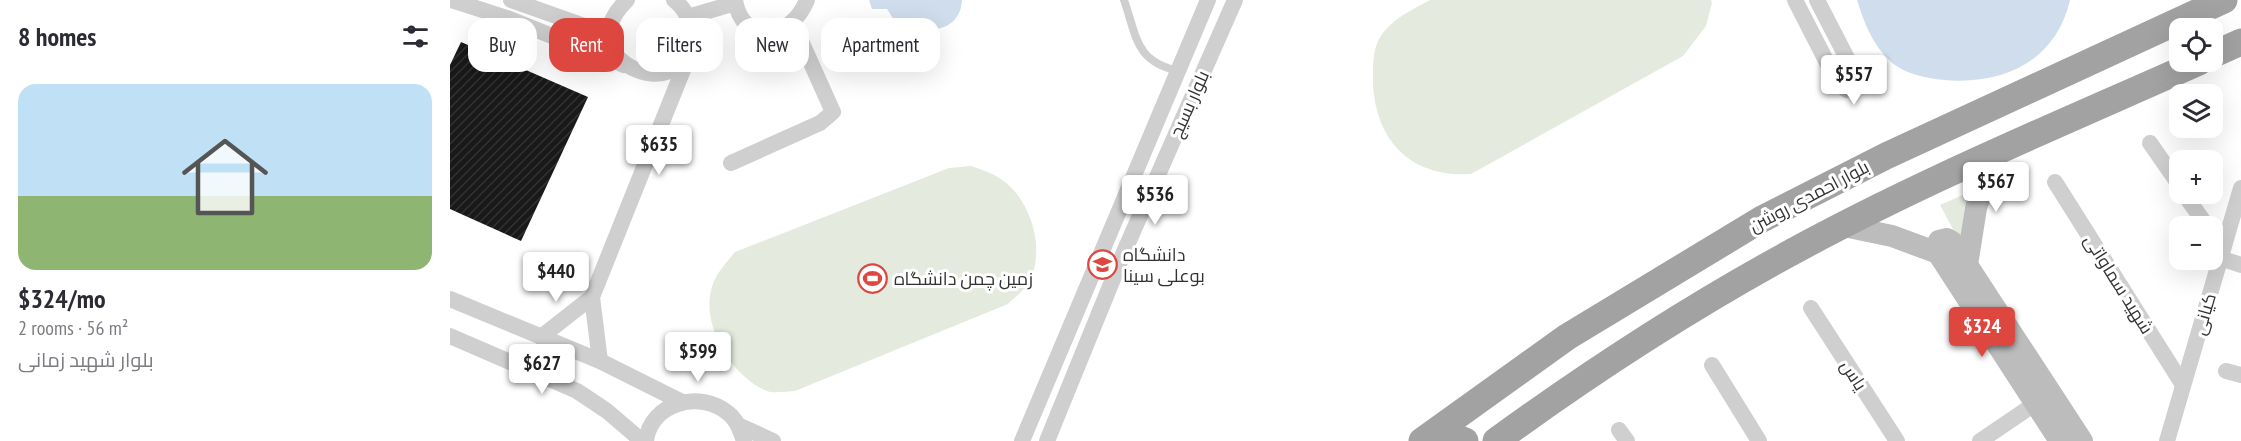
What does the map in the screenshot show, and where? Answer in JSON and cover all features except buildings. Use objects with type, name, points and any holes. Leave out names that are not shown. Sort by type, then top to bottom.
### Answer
[{"type":"highway","name":"بلوار احمدی روشن","points":[[1430,435],[1567,337],[1762,219],[1886,156],[2224,0]]},
{"type":"highway","points":[[2223,50],[2241,42]]},
{"type":"highway","points":[[1496,441],[1589,374],[1782,257],[1994,154],[2177,72]]},
{"type":"highway","points":[[1430,435],[1465,441]]},
{"type":"main road","points":[[1967,265],[1976,208],[1994,154]]},
{"type":"main road","points":[[1844,226],[1892,236],[1938,253]]},
{"type":"main road","points":[[2060,441],[1938,253],[1936,247],[1939,241],[1947,239],[1952,242],[2082,441]]},
{"type":"street","points":[[451,0],[507,18],[636,71]]},
{"type":"street","points":[[511,0],[562,18]]},
{"type":"street","points":[[674,0],[688,17],[735,1],[742,18]]},
{"type":"street","points":[[796,18],[807,0]]},
{"type":"street","name":"بلوار بسیج","points":[[1022,441],[1208,0]]},
{"type":"street","name":"بلوار بسیج","points":[[1047,441],[1124,252],[1235,0]]},
{"type":"street","points":[[1795,0],[1838,84],[1847,90],[1853,85],[1853,72],[1817,0]]},
{"type":"street","points":[[614,18],[622,3]]},
{"type":"street","points":[[731,163],[820,123],[833,112],[809,59]]},
{"type":"street","points":[[637,72],[650,75],[665,72]]},
{"type":"street","points":[[600,362],[592,297],[681,72]]},
{"type":"street","points":[[2150,143],[2169,170]]},
{"type":"street","name":"شهید سماواتی","points":[[2055,182],[2183,386]]},
{"type":"street","name":"کیانی","points":[[2223,246],[2241,188]]},
{"type":"street","points":[[2223,254],[2241,265]]},
{"type":"street","name":"کیانی","points":[[2167,441],[2216,270]]},
{"type":"street","points":[[541,337],[592,297]]},
{"type":"street","points":[[450,299],[600,362],[682,402]]},
{"type":"street","name":"یاس","points":[[1811,308],[1897,441]]},
{"type":"street","points":[[450,336],[577,391],[607,411],[644,441],[653,423],[662,412],[682,402],[704,401],[717,405],[741,433],[773,441]]},
{"type":"street","points":[[1712,365],[1759,441]]},
{"type":"street","points":[[1980,441],[2036,403]]},
{"type":"lane","points":[[1124,0],[1144,55],[1159,66],[1179,71]]},
{"type":"shaded area","points":[[1430,0],[1711,0],[1712,3],[1706,26],[1683,56],[1471,174],[1450,174],[1415,163],[1401,153],[1381,124],[1373,84],[1375,49],[1379,39],[1395,21]]},
{"type":"shaded area","name":"زمین چمن دانشگاه","points":[[971,166],[997,177],[1015,191],[1023,203],[1034,230],[1036,258],[1033,272],[1026,287],[1008,304],[795,391],[767,391],[754,384],[731,362],[715,333],[709,302],[716,277],[735,252],[949,168]]},
{"type":"shaded area","points":[[1974,190],[1965,205],[1960,242],[1940,205]]},
{"type":"water","points":[[869,0],[962,0],[955,20],[940,28],[940,18],[893,18],[887,9],[872,9]]},
{"type":"water","points":[[1857,0],[2070,0],[2063,21],[2053,39],[2024,65],[2007,73],[1987,78],[1944,80],[1908,72],[1895,65],[1883,54],[1873,40]]},
{"type":"place","name":"دانشگاه بوعلی سینا","points":[[1102,264]]},
{"type":"place","name":"زمین چمن دانشگاه","points":[[873,278]]}]
